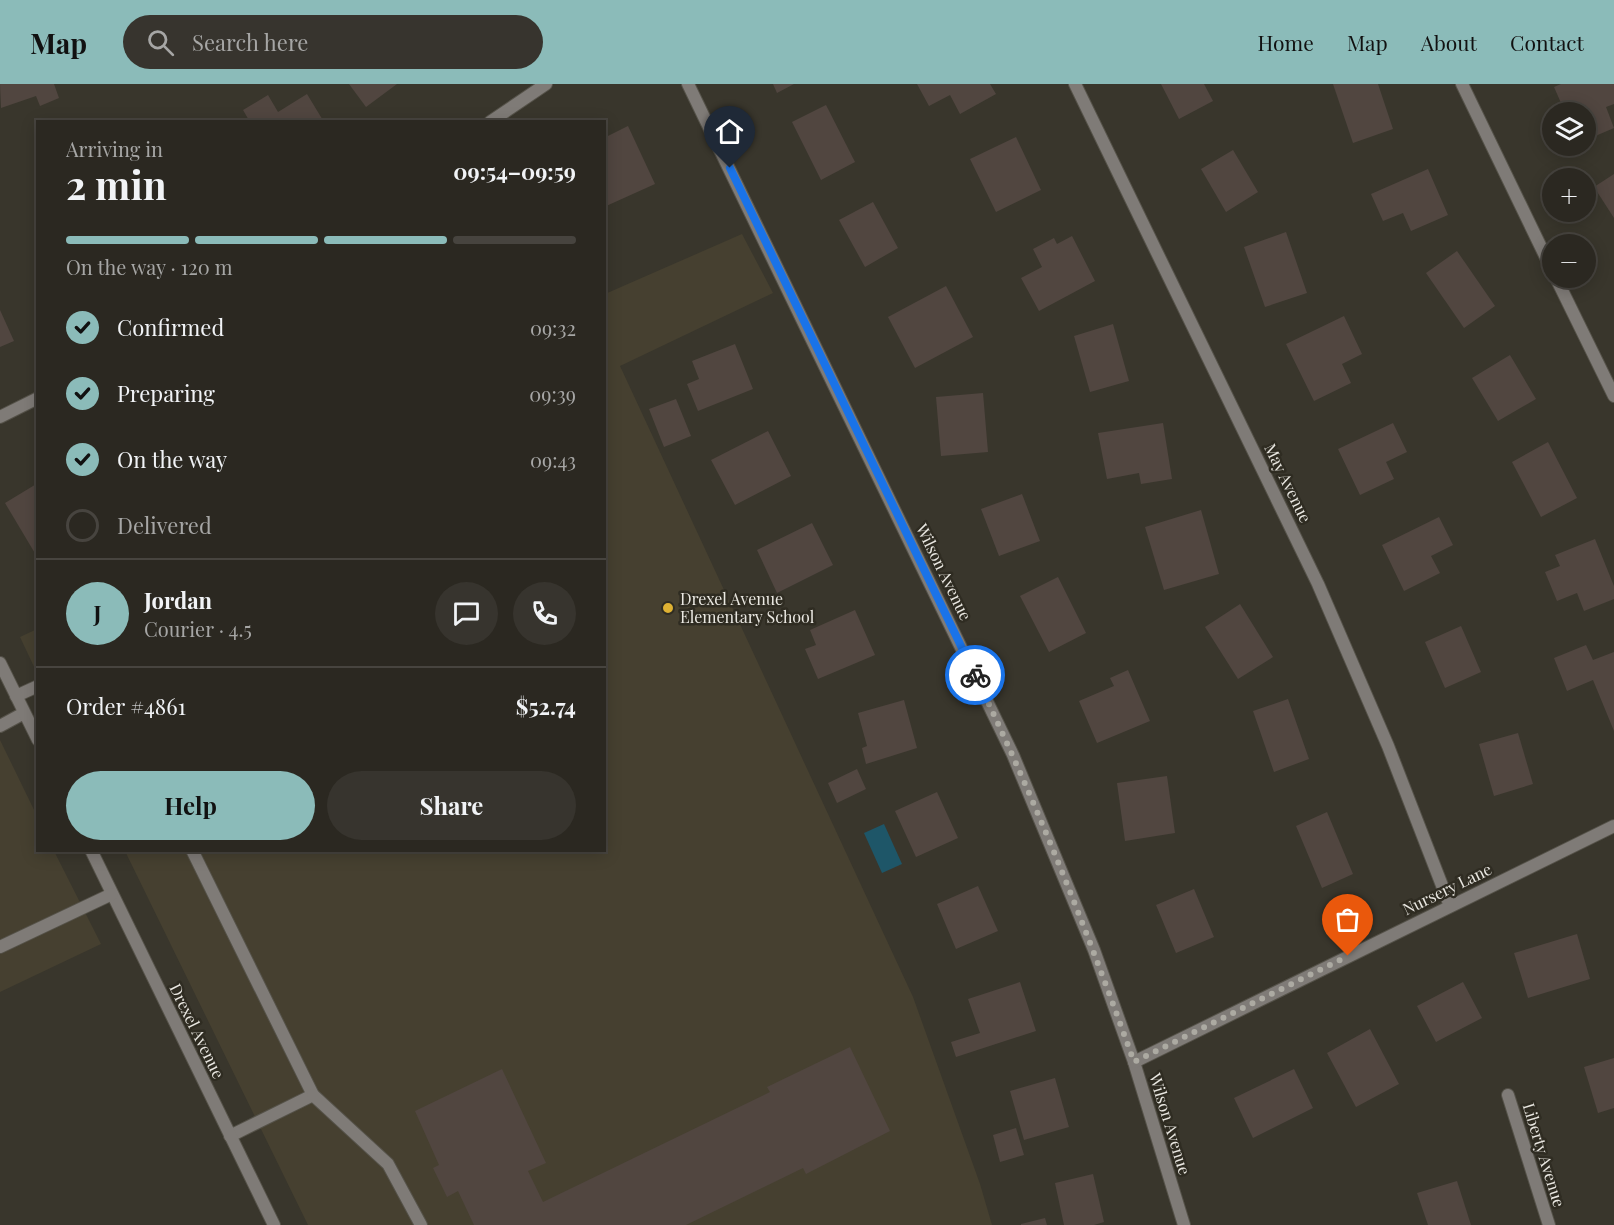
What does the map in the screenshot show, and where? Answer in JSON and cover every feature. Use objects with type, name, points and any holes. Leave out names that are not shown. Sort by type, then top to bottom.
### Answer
[{"type":"street","points":[[493,120],[546,84]]},
{"type":"street","name":"Wilson Avenue","points":[[688,84],[1013,754],[1094,950],[1134,1062],[1184,1225]]},
{"type":"street","name":"May Avenue","points":[[1075,84],[1318,584],[1388,746],[1450,906]]},
{"type":"street","points":[[1462,84],[1542,249]]},
{"type":"street","points":[[1561,288],[1614,396]]},
{"type":"street","points":[[0,417],[36,399]]},
{"type":"street","points":[[0,663],[36,737]]},
{"type":"street","points":[[16,696],[36,687]]},
{"type":"street","points":[[0,726],[24,713]]},
{"type":"street","name":"Nursery Lane","points":[[1134,1062],[1614,826]]},
{"type":"street","name":"Drexel Avenue","points":[[92,852],[274,1225]]},
{"type":"street","points":[[193,852],[313,1095],[388,1164],[421,1225]]},
{"type":"street","points":[[0,947],[112,894]]},
{"type":"street","points":[[230,1136],[313,1095]]},
{"type":"street","name":"Liberty Avenue","points":[[1508,1095],[1549,1225]]},
{"type":"shaded area","name":"Drexel Avenue Elementary School","points":[[742,234],[773,293],[620,366],[913,997],[980,1184],[992,1225],[308,1225],[125,852],[606,852],[606,294]]},
{"type":"shaded area","points":[[36,629],[36,671],[20,637]]},
{"type":"shaded area","points":[[0,740],[36,814],[36,852],[55,852],[101,944],[0,992]]},
{"type":"water","points":[[884,824],[902,864],[882,873],[864,833]]},
{"type":"building","points":[[0,84],[54,84],[59,98],[40,106],[36,96],[1,108]]},
{"type":"building","points":[[349,84],[397,84],[366,107]]},
{"type":"building","points":[[773,84],[794,84],[777,93]]},
{"type":"building","points":[[917,84],[990,84],[996,94],[960,114],[950,95],[929,106]]},
{"type":"building","points":[[1161,84],[1204,84],[1213,101],[1179,119]]},
{"type":"building","points":[[1333,84],[1378,84],[1393,129],[1353,143]]},
{"type":"building","points":[[1561,84],[1614,84],[1614,104],[1606,107],[1614,128],[1596,136],[1596,102],[1561,102],[1554,87]]},
{"type":"building","points":[[307,94],[323,120],[249,120],[243,110],[268,95],[278,112]]},
{"type":"building","points":[[826,105],[855,162],[821,180],[792,122]]},
{"type":"building","points":[[628,126],[655,184],[606,206],[606,137]]},
{"type":"building","points":[[1016,137],[1041,190],[996,212],[970,159]]},
{"type":"building","points":[[1233,150],[1258,192],[1226,212],[1201,169]]},
{"type":"building","points":[[1428,169],[1448,215],[1411,231],[1403,213],[1383,221],[1371,194]]},
{"type":"building","points":[[1614,174],[1614,218],[1596,190],[1596,186]]},
{"type":"building","points":[[873,202],[898,248],[865,267],[839,220]]},
{"type":"building","points":[[1286,232],[1307,293],[1265,307],[1244,247]]},
{"type":"building","points":[[1072,236],[1095,281],[1039,311],[1021,278],[1042,267],[1033,249],[1054,238],[1057,244]]},
{"type":"building","points":[[1457,251],[1495,306],[1464,328],[1426,273]]},
{"type":"building","points":[[946,286],[973,337],[915,368],[888,317]]},
{"type":"building","points":[[0,310],[14,341],[0,347]]},
{"type":"building","points":[[1344,316],[1362,354],[1342,364],[1351,383],[1314,401],[1286,344]]},
{"type":"building","points":[[1113,324],[1129,381],[1090,392],[1074,336]]},
{"type":"building","points":[[735,344],[753,389],[698,411],[687,384],[699,379],[692,361]]},
{"type":"building","points":[[1510,355],[1536,399],[1498,421],[1472,378]]},
{"type":"building","points":[[983,393],[988,452],[941,456],[936,397]]},
{"type":"building","points":[[676,399],[691,436],[664,447],[649,409]]},
{"type":"building","points":[[1163,423],[1172,479],[1141,484],[1139,473],[1107,479],[1098,433]]},
{"type":"building","points":[[1393,423],[1407,452],[1386,462],[1394,479],[1360,495],[1338,449]]},
{"type":"building","points":[[768,431],[791,476],[735,505],[711,460]]},
{"type":"building","points":[[1548,442],[1577,498],[1541,517],[1512,462]]},
{"type":"building","points":[[36,484],[36,555],[5,503]]},
{"type":"building","points":[[1022,494],[1040,541],[999,556],[981,509]]},
{"type":"building","points":[[1201,510],[1219,574],[1164,590],[1145,527]]},
{"type":"building","points":[[1439,517],[1453,545],[1431,556],[1440,573],[1404,591],[1382,545]]},
{"type":"building","points":[[812,523],[833,565],[777,593],[757,550]]},
{"type":"building","points":[[1595,539],[1614,586],[1614,599],[1584,611],[1577,593],[1557,601],[1545,572],[1560,566],[1555,555]]},
{"type":"building","points":[[1058,577],[1086,633],[1049,652],[1020,596]]},
{"type":"building","points":[[1240,604],[1273,657],[1238,679],[1205,627]]},
{"type":"building","points":[[855,610],[875,655],[818,679],[805,649],[816,645],[810,630]]},
{"type":"building","points":[[1461,626],[1481,672],[1445,688],[1425,642]]},
{"type":"building","points":[[1586,645],[1593,660],[1614,652],[1614,731],[1593,680],[1567,691],[1554,658]]},
{"type":"building","points":[[1128,670],[1150,721],[1097,743],[1079,701],[1114,686],[1110,678]]},
{"type":"building","points":[[1288,699],[1309,759],[1274,772],[1253,711]]},
{"type":"building","points":[[904,700],[917,748],[866,764],[862,748],[867,746],[858,713]]},
{"type":"building","points":[[1518,733],[1533,784],[1494,796],[1479,744]]},
{"type":"building","points":[[857,769],[866,789],[837,803],[828,783]]},
{"type":"building","points":[[1167,776],[1175,833],[1125,841],[1117,783]]},
{"type":"building","points":[[937,792],[958,838],[916,857],[895,811]]},
{"type":"building","points":[[1327,812],[1353,874],[1322,888],[1296,826]]},
{"type":"building","points":[[978,886],[998,931],[956,949],[937,904]]},
{"type":"building","points":[[1194,889],[1214,937],[1176,953],[1156,905]]},
{"type":"building","points":[[1577,934],[1590,979],[1528,998],[1514,953]]},
{"type":"building","points":[[1020,982],[1036,1031],[956,1057],[951,1042],[980,1033],[968,999]]},
{"type":"building","points":[[1463,982],[1482,1018],[1436,1042],[1417,1006]]},
{"type":"building","points":[[1370,1029],[1399,1084],[1356,1107],[1327,1053]]},
{"type":"building","points":[[850,1047],[890,1131],[806,1174],[803,1168],[686,1225],[474,1225],[458,1191],[447,1197],[433,1168],[439,1165],[415,1111],[502,1069],[546,1163],[528,1171],[543,1202],[770,1092],[767,1087]]},
{"type":"building","points":[[1614,1058],[1614,1108],[1598,1113],[1584,1067]]},
{"type":"building","points":[[1294,1069],[1313,1108],[1253,1138],[1234,1098]]},
{"type":"building","points":[[1055,1078],[1069,1127],[1024,1140],[1010,1091]]},
{"type":"building","points":[[1016,1128],[1024,1155],[1000,1162],[993,1135]]},
{"type":"building","points":[[1093,1174],[1104,1222],[1094,1225],[1064,1225],[1055,1183]]},
{"type":"building","points":[[1457,1181],[1471,1225],[1428,1225],[1417,1193]]},
{"type":"building","points":[[1045,1218],[1047,1225],[1021,1225],[1021,1224]]},
{"type":"way so far","points":[[975,675],[1013,754],[1094,950],[1134,1062],[1348,956]]},
{"type":"place","name":"Drexel Avenue Elementary School","points":[[668,608]]},
{"type":"route","points":[[730,168],[975,675]]}]
